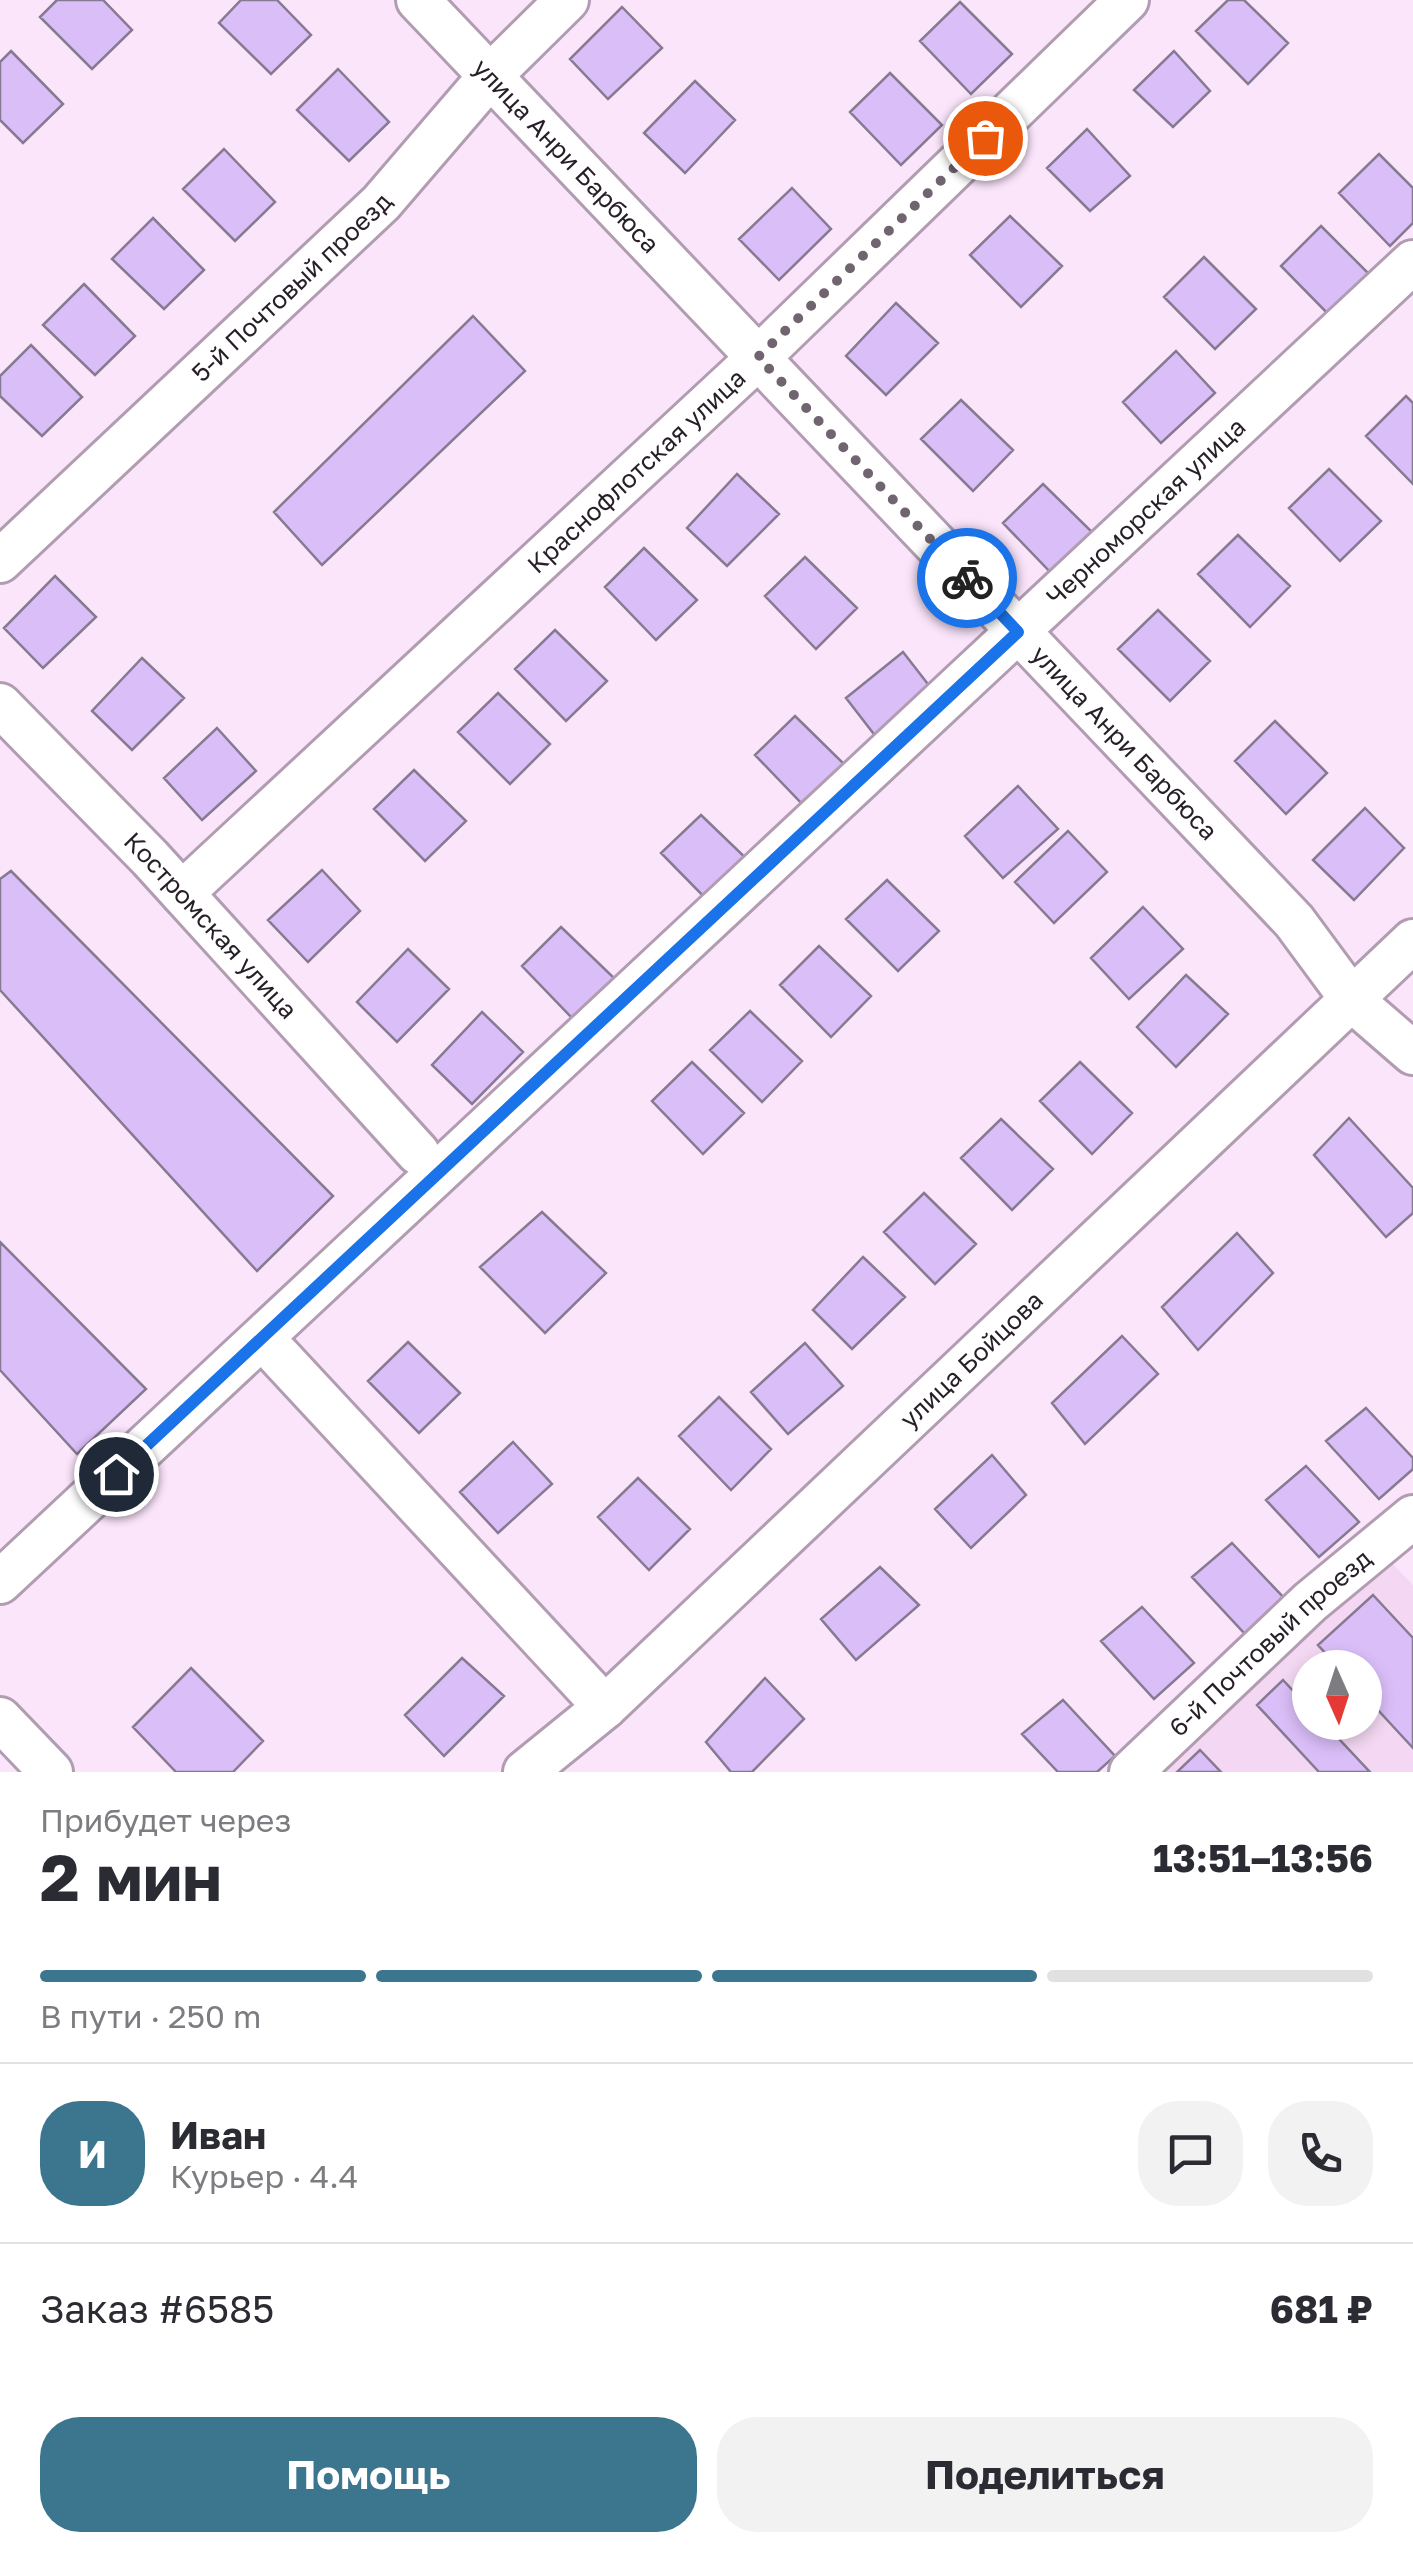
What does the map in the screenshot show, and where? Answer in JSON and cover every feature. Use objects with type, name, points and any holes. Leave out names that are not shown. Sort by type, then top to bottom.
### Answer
[{"type":"street","name":"улица Анри Барбюса","points":[[418,0],[1294,921],[1353,1001],[1413,1053]]},
{"type":"street","name":"5-й Почтовый проезд","points":[[0,561],[380,204],[491,75],[567,0]]},
{"type":"street","name":"Краснофлотская улица","points":[[182,894],[758,357],[1127,0]]},
{"type":"street","name":"Черноморская улица","points":[[0,1582],[1413,262]]},
{"type":"street","name":"Костромская улица","points":[[0,705],[182,894],[418,1153]]},
{"type":"street","name":"улица Бойцова","points":[[525,1772],[605,1707],[1413,941]]},
{"type":"street","points":[[278,1355],[605,1707]]},
{"type":"street","name":"6-й Почтовый проезд","points":[[1131,1772],[1310,1602],[1406,1537]]},
{"type":"street","points":[[0,1719],[50,1772]]},
{"type":"shaded area","points":[[1390,1561],[1413,1585],[1413,1772],[1161,1772],[1292,1651],[1292,1740],[1382,1740],[1382,1650],[1293,1650]]},
{"type":"building","points":[[57,0],[103,0],[132,30],[92,69],[40,17]]},
{"type":"building","points":[[241,0],[277,0],[311,35],[271,74],[219,23]]},
{"type":"building","points":[[1228,0],[1244,0],[1288,43],[1248,84],[1196,31]]},
{"type":"building","points":[[960,2],[1012,54],[971,94],[920,41]]},
{"type":"building","points":[[622,7],[662,48],[608,99],[570,59]]},
{"type":"building","points":[[11,51],[63,104],[23,143],[0,120],[0,62]]},
{"type":"building","points":[[1174,51],[1210,91],[1173,127],[1134,90]]},
{"type":"building","points":[[338,69],[389,122],[349,161],[297,110]]},
{"type":"building","points":[[890,73],[942,125],[901,165],[850,112]]},
{"type":"building","points":[[695,81],[735,120],[685,173],[644,133]]},
{"type":"building","points":[[1087,129],[1130,176],[1090,211],[1047,168]]},
{"type":"building","points":[[224,149],[275,202],[235,241],[183,189]]},
{"type":"building","points":[[1379,154],[1413,188],[1413,223],[1390,246],[1339,193]]},
{"type":"building","points":[[792,188],[831,229],[779,280],[739,239]]},
{"type":"building","points":[[1010,216],[1062,266],[1021,307],[970,255]]},
{"type":"building","points":[[153,218],[204,270],[164,309],[112,259]]},
{"type":"building","points":[[1321,226],[1373,278],[1332,318],[1281,266]]},
{"type":"building","points":[[1204,257],[1256,309],[1215,349],[1164,297]]},
{"type":"building","points":[[84,284],[135,336],[95,375],[43,325]]},
{"type":"building","points":[[896,303],[938,343],[886,395],[846,356]]},
{"type":"building","points":[[473,316],[525,371],[322,565],[274,512]]},
{"type":"building","points":[[31,345],[82,397],[42,436],[0,396],[0,376]]},
{"type":"building","points":[[1176,351],[1215,393],[1161,443],[1123,402]]},
{"type":"building","points":[[1406,396],[1413,403],[1413,484],[1366,436]]},
{"type":"building","points":[[961,400],[1013,450],[973,491],[921,439]]},
{"type":"building","points":[[1329,469],[1381,521],[1340,561],[1289,508]]},
{"type":"building","points":[[737,474],[779,514],[727,566],[687,528]]},
{"type":"building","points":[[1043,484],[1095,535],[1054,576],[1003,523]]},
{"type":"building","points":[[1238,535],[1290,586],[1250,627],[1198,574]]},
{"type":"building","points":[[644,548],[697,600],[656,640],[605,587]]},
{"type":"building","points":[[805,557],[857,608],[816,649],[765,596]]},
{"type":"building","points":[[55,576],[96,617],[43,668],[4,628]]},
{"type":"building","points":[[1158,610],[1210,661],[1170,701],[1118,649]]},
{"type":"building","points":[[555,630],[607,681],[566,721],[515,669]]},
{"type":"building","points":[[903,652],[938,697],[880,742],[846,698]]},
{"type":"building","points":[[142,658],[184,698],[132,750],[92,711]]},
{"type":"building","points":[[498,693],[550,744],[510,784],[458,732]]},
{"type":"building","points":[[795,716],[847,767],[806,808],[755,755]]},
{"type":"building","points":[[1275,721],[1327,773],[1286,814],[1235,761]]},
{"type":"building","points":[[217,728],[256,771],[202,820],[164,778]]},
{"type":"building","points":[[414,770],[466,821],[425,861],[374,809]]},
{"type":"building","points":[[1018,786],[1058,829],[1003,878],[965,836]]},
{"type":"building","points":[[1365,808],[1404,848],[1354,900],[1313,860]]},
{"type":"building","points":[[701,815],[753,865],[713,906],[661,853]]},
{"type":"building","points":[[1068,831],[1107,872],[1054,923],[1015,882]]},
{"type":"building","points":[[322,870],[360,911],[308,962],[268,920]]},
{"type":"building","points":[[11,871],[333,1196],[257,1271],[0,990],[0,879]]},
{"type":"building","points":[[887,880],[939,931],[898,971],[846,919]]},
{"type":"building","points":[[1143,907],[1183,949],[1129,999],[1091,958]]},
{"type":"building","points":[[561,927],[614,978],[573,1019],[522,966]]},
{"type":"building","points":[[819,946],[871,996],[831,1037],[780,985]]},
{"type":"building","points":[[408,949],[449,989],[397,1042],[357,1002]]},
{"type":"building","points":[[1186,975],[1228,1014],[1176,1067],[1137,1027]]},
{"type":"building","points":[[750,1011],[802,1061],[762,1102],[710,1050]]},
{"type":"building","points":[[482,1012],[523,1052],[472,1104],[432,1065]]},
{"type":"building","points":[[692,1062],[744,1113],[703,1154],[652,1101]]},
{"type":"building","points":[[1080,1062],[1132,1113],[1092,1154],[1040,1101]]},
{"type":"building","points":[[1349,1118],[1413,1188],[1413,1213],[1386,1237],[1314,1155]]},
{"type":"building","points":[[1001,1119],[1053,1169],[1012,1210],[961,1158]]},
{"type":"building","points":[[924,1193],[976,1244],[935,1284],[884,1232]]},
{"type":"building","points":[[542,1212],[606,1273],[545,1333],[480,1267]]},
{"type":"building","points":[[1237,1233],[1273,1273],[1198,1350],[1162,1307]]},
{"type":"building","points":[[0,1242],[146,1389],[77,1454],[0,1370]]},
{"type":"building","points":[[863,1257],[905,1297],[852,1349],[813,1310]]},
{"type":"building","points":[[1122,1336],[1158,1374],[1085,1444],[1052,1403]]},
{"type":"building","points":[[408,1342],[460,1393],[419,1433],[368,1381]]},
{"type":"building","points":[[805,1343],[843,1386],[788,1434],[751,1392]]},
{"type":"building","points":[[719,1397],[771,1449],[731,1490],[679,1436]]},
{"type":"building","points":[[1366,1408],[1413,1458],[1413,1469],[1379,1499],[1326,1441]]},
{"type":"building","points":[[513,1442],[552,1484],[498,1533],[460,1492]]},
{"type":"building","points":[[992,1455],[1026,1495],[971,1548],[935,1509]]},
{"type":"building","points":[[1306,1466],[1359,1522],[1319,1557],[1266,1500]]},
{"type":"building","points":[[638,1478],[690,1529],[649,1570],[598,1517]]},
{"type":"building","points":[[1232,1543],[1285,1599],[1245,1634],[1192,1577]]},
{"type":"building","points":[[880,1567],[919,1605],[856,1660],[821,1619]]},
{"type":"building","points":[[1373,1595],[1413,1638],[1413,1748],[1382,1714],[1382,1650],[1323,1650],[1318,1645]]},
{"type":"building","points":[[1142,1607],[1194,1663],[1154,1699],[1101,1641]]},
{"type":"building","points":[[462,1658],[504,1696],[444,1756],[405,1715]]},
{"type":"building","points":[[191,1668],[263,1741],[233,1772],[176,1772],[133,1727]]},
{"type":"building","points":[[765,1678],[804,1719],[752,1772],[731,1772],[706,1742]]},
{"type":"building","points":[[1283,1680],[1292,1690],[1292,1740],[1340,1740],[1370,1772],[1319,1772],[1257,1705]]},
{"type":"building","points":[[1063,1700],[1115,1756],[1097,1772],[1058,1772],[1022,1734]]},
{"type":"building","points":[[1200,1750],[1221,1772],[1177,1772]]},
{"type":"way so far","points":[[967,578],[758,357],[985,138]]},
{"type":"route","points":[[116,1474],[1018,632],[967,578]]}]
